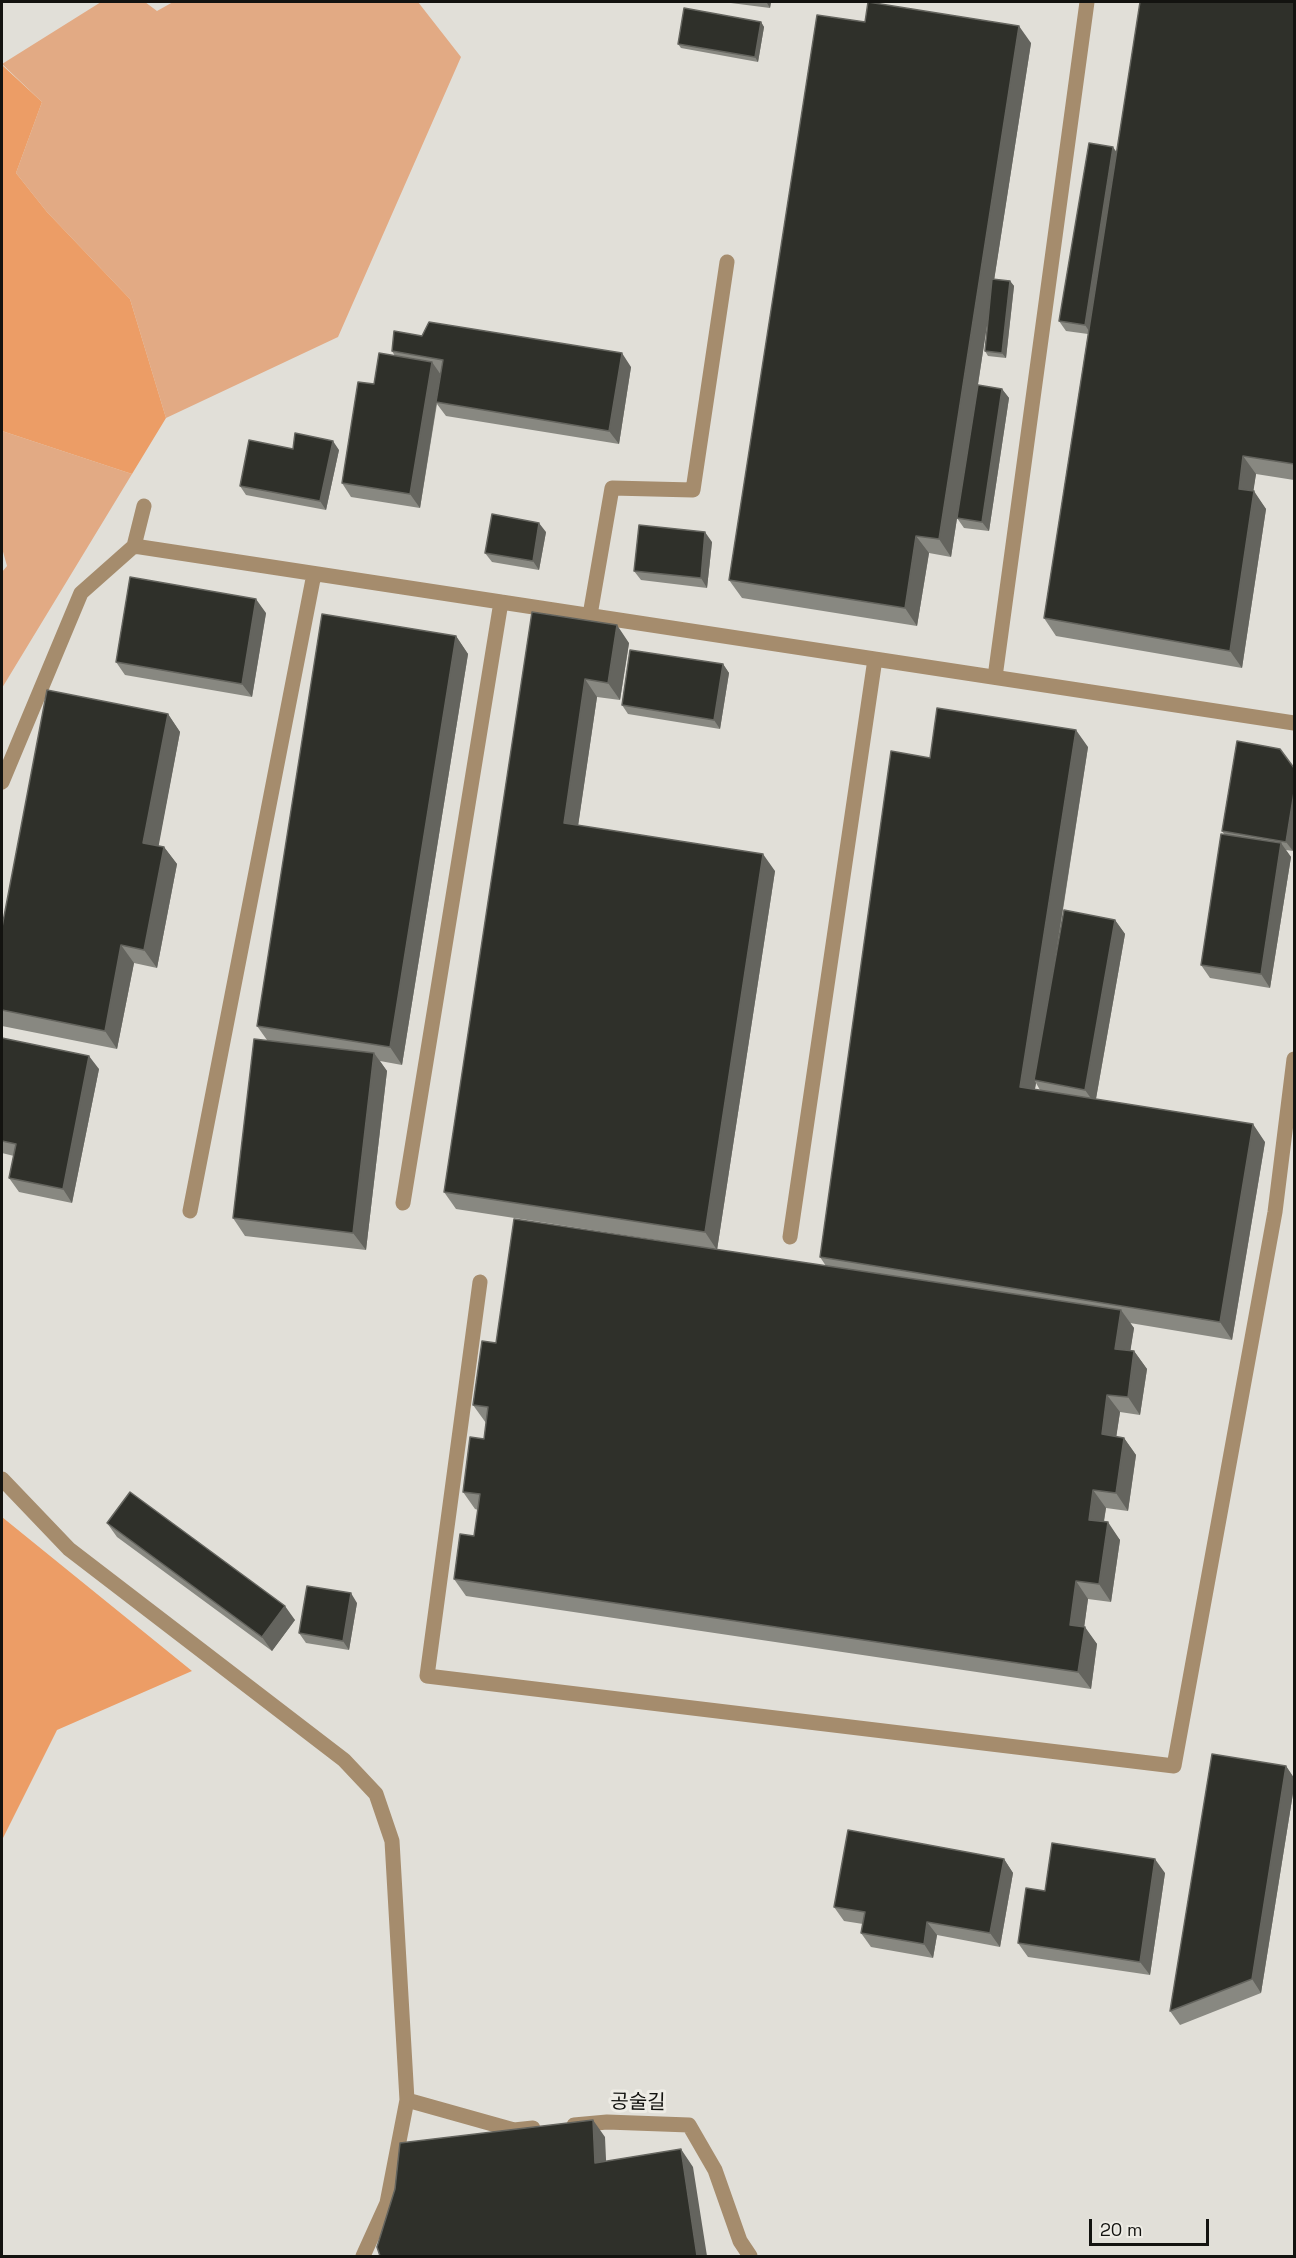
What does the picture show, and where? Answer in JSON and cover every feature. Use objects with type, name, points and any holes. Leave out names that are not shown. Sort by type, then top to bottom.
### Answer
[{"type":"street","points":[[995,677],[1087,2]]},
{"type":"street","points":[[590,615],[612,488],[693,490],[727,262]]},
{"type":"street","points":[[2,782],[81,593],[134,546],[144,506]]},
{"type":"street","points":[[134,546],[1294,723]]},
{"type":"street","points":[[190,1211],[314,574]]},
{"type":"street","points":[[403,1203],[501,602]]},
{"type":"street","points":[[790,1237],[875,659]]},
{"type":"street","points":[[480,1282],[427,1676],[1174,1766],[1275,1212],[1294,1059]]},
{"type":"street","points":[[2,1479],[69,1549],[344,1760],[376,1794],[392,1841],[407,2100],[387,2203],[363,2256]]},
{"type":"street","name":"공술길","points":[[407,2100],[514,2130],[607,2122],[689,2125],[715,2170],[740,2241],[750,2256]]},
{"type":"shaded area","points":[[101,2],[145,2],[157,11],[173,2],[418,2],[461,57],[338,337],[166,418],[130,299],[47,212],[16,173],[42,102],[2,64]]},
{"type":"shaded area","points":[[2,65],[42,102],[16,173],[47,212],[130,299],[166,418],[132,474],[2,431]]},
{"type":"shaded area","points":[[2,431],[132,474],[2,688],[2,572],[7,566],[2,548]]},
{"type":"shaded area","points":[[2,1517],[192,1671],[57,1730],[2,1840]]},
{"type":"building","points":[[868,2],[1019,26],[939,539],[916,536],[905,608],[729,580],[817,15],[865,22]]},
{"type":"building","points":[[1140,2],[1294,2],[1294,464],[1243,456],[1239,489],[1254,491],[1230,651],[1044,618]]},
{"type":"building","points":[[684,8],[761,22],[755,57],[678,44]]},
{"type":"building","points":[[1089,143],[1113,147],[1085,325],[1059,321]]},
{"type":"building","points":[[992,279],[1010,281],[1002,353],[985,351]]},
{"type":"building","points":[[429,322],[622,353],[609,431],[436,402],[443,360],[392,351],[394,331],[422,336]]},
{"type":"building","points":[[379,353],[432,362],[410,494],[342,483],[358,382],[374,384]]},
{"type":"building","points":[[978,385],[1002,389],[982,522],[957,518]]},
{"type":"building","points":[[295,433],[333,441],[320,501],[240,486],[249,440],[293,449]]},
{"type":"building","points":[[492,514],[539,523],[533,561],[485,553]]},
{"type":"building","points":[[639,525],[705,532],[701,578],[634,571]]},
{"type":"building","points":[[130,577],[256,599],[242,684],[116,662]]},
{"type":"building","points":[[532,612],[617,625],[608,683],[585,679],[564,823],[763,854],[705,1232],[444,1192]]},
{"type":"building","points":[[322,614],[456,636],[390,1047],[257,1026]]},
{"type":"building","points":[[630,650],[723,664],[714,720],[622,705]]},
{"type":"building","points":[[47,690],[168,714],[143,843],[164,847],[144,950],[121,945],[105,1031],[2,1010],[2,927]]},
{"type":"building","points":[[937,708],[1076,730],[1020,1087],[1253,1124],[1220,1322],[820,1257],[891,751],[930,758]]},
{"type":"building","points":[[1237,741],[1280,749],[1294,768],[1294,792],[1286,842],[1222,831]]},
{"type":"building","points":[[1221,834],[1281,843],[1261,974],[1201,965]]},
{"type":"building","points":[[1064,910],[1115,920],[1085,1090],[1034,1080]]},
{"type":"building","points":[[2,1038],[89,1056],[63,1189],[9,1178],[16,1144],[2,1141]]},
{"type":"building","points":[[254,1039],[374,1053],[353,1233],[233,1218]]},
{"type":"building","points":[[514,1219],[1121,1310],[1115,1349],[1134,1351],[1128,1397],[1107,1395],[1102,1434],[1124,1438],[1116,1493],[1093,1490],[1089,1520],[1108,1522],[1099,1584],[1076,1581],[1070,1625],[1085,1627],[1078,1672],[454,1579],[460,1534],[474,1536],[480,1494],[463,1492],[470,1437],[484,1439],[488,1407],[473,1405],[482,1341],[496,1343]]},
{"type":"building","points":[[130,1492],[285,1606],[262,1637],[107,1523]]},
{"type":"building","points":[[307,1586],[351,1593],[343,1641],[299,1633]]},
{"type":"building","points":[[1212,1754],[1286,1766],[1252,1979],[1170,2011]]},
{"type":"building","points":[[848,1830],[1004,1859],[990,1933],[927,1922],[924,1944],[861,1933],[865,1912],[834,1907]]},
{"type":"building","points":[[1052,1843],[1155,1859],[1140,1962],[1018,1943],[1026,1888],[1045,1891]]},
{"type":"building","points":[[593,2120],[595,2163],[681,2149],[697,2256],[380,2256],[377,2247],[395,2189],[400,2143]]}]
